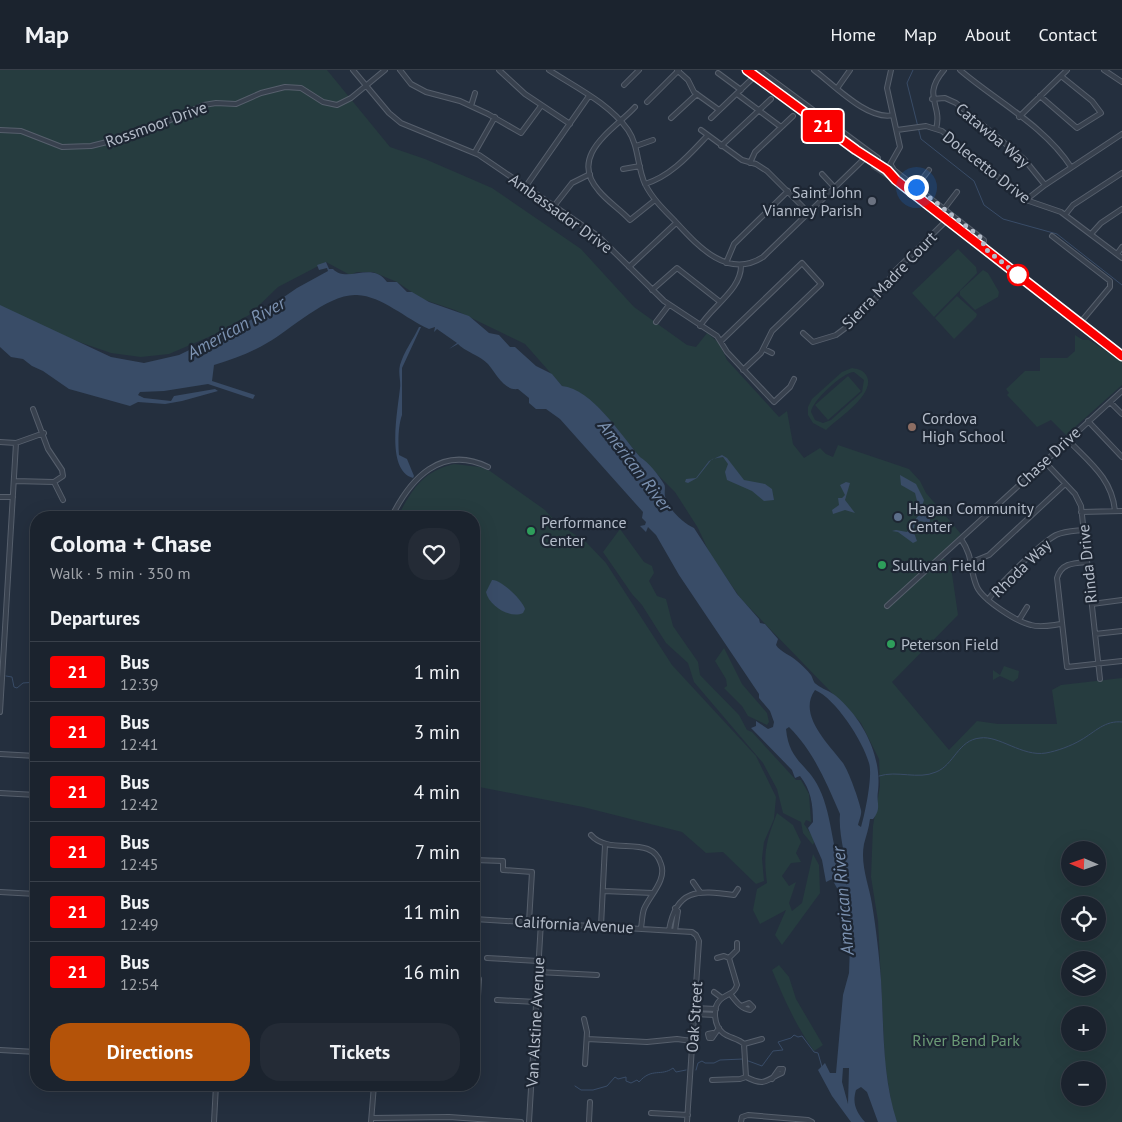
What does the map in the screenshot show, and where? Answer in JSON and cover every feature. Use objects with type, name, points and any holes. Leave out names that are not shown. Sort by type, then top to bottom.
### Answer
[{"type":"main road","points":[[747,70],[866,157],[887,170],[893,179]]},
{"type":"main road","points":[[866,157],[867,161],[948,219],[1122,356]]},
{"type":"street","name":"Ambassador Drive","points":[[353,70],[388,113],[401,123],[475,152],[598,236],[669,305],[721,341],[727,352],[774,402],[790,387],[794,379]]},
{"type":"street","name":"Rossmoor Drive","points":[[0,130],[21,131],[62,147],[91,146],[139,134],[204,105],[216,103],[236,104],[252,96],[281,87],[298,88],[323,102],[334,105],[346,101],[385,70]]},
{"type":"street","points":[[400,70],[411,84],[426,92],[471,106],[495,117],[521,133],[541,106]]},
{"type":"street","points":[[499,70],[541,106],[570,124]]},
{"type":"street","points":[[549,70],[555,72],[620,120],[627,128],[636,146],[645,184],[655,200],[704,251],[726,263],[741,264],[763,257],[866,157]]},
{"type":"street","points":[[624,85],[639,70]]},
{"type":"street","points":[[647,102],[678,70],[688,80],[697,94],[719,110]]},
{"type":"street","points":[[759,70],[878,158],[877,164]]},
{"type":"street","points":[[814,70],[871,113],[880,116],[893,115]]},
{"type":"street","points":[[838,87],[850,70]]},
{"type":"street","points":[[887,170],[900,150],[887,88],[891,70]]},
{"type":"street","points":[[936,128],[937,117],[932,99],[934,85],[944,70]]},
{"type":"street","points":[[960,70],[1054,146],[1071,167]]},
{"type":"street","points":[[1019,117],[1067,70]]},
{"type":"street","points":[[1104,70],[1122,82]]},
{"type":"street","points":[[718,73],[741,90]]},
{"type":"street","points":[[711,118],[755,76]]},
{"type":"street","points":[[1040,96],[1077,128],[1101,113],[1088,98],[1061,76]]},
{"type":"street","points":[[471,106],[476,94]]},
{"type":"street","points":[[671,118],[697,94]]},
{"type":"street","points":[[737,94],[781,127]]},
{"type":"street","points":[[526,186],[589,96]]},
{"type":"street","name":"Catawba Way","points":[[932,99],[945,98],[956,103],[1024,159],[1045,185]]},
{"type":"street","points":[[721,146],[771,99]]},
{"type":"street","points":[[635,107],[604,134],[596,145],[590,159],[590,174],[599,191],[630,220],[655,200]]},
{"type":"street","points":[[750,162],[755,152],[793,116]]},
{"type":"street","points":[[475,152],[495,117]]},
{"type":"street","name":"Dolecetto Drive","points":[[897,130],[918,127],[936,128],[946,134],[1026,200],[1051,208],[1064,215],[1122,258]]},
{"type":"street","points":[[701,130],[743,161],[750,162],[767,171],[809,213]]},
{"type":"street","points":[[1026,200],[1071,167],[1122,134]]},
{"type":"street","points":[[645,184],[668,173],[707,136]]},
{"type":"street","points":[[636,146],[653,140]]},
{"type":"street","points":[[891,165],[894,170],[984,240],[983,247]]},
{"type":"street","points":[[623,169],[640,166]]},
{"type":"street","points":[[912,192],[929,170]]},
{"type":"street","points":[[1064,215],[1073,204],[1122,173]]},
{"type":"street","points":[[554,206],[572,183],[590,174]]},
{"type":"street","points":[[822,174],[836,188]]},
{"type":"street","points":[[726,263],[734,244],[788,191]]},
{"type":"street","points":[[944,209],[957,192]]},
{"type":"street","points":[[1090,234],[1101,223],[1122,209]]},
{"type":"street","name":"Sierra Madre Court","points":[[804,333],[813,342],[836,335],[848,326],[874,301],[894,271],[948,219]]},
{"type":"street","points":[[629,267],[676,223]]},
{"type":"street","points":[[1052,236],[1110,281],[1110,287],[1080,324]]},
{"type":"street","points":[[1116,254],[1122,247]]},
{"type":"street","points":[[721,341],[802,263],[822,284],[772,332],[764,350],[743,370]]},
{"type":"street","points":[[700,326],[719,301],[739,282],[741,264]]},
{"type":"street","points":[[652,290],[676,268],[719,301]]},
{"type":"street","points":[[656,322],[669,305]]},
{"type":"street","points":[[764,350],[772,353]]},
{"type":"street","name":"Chase Drive","points":[[887,606],[1122,390]]},
{"type":"street","points":[[1110,402],[1122,414]]},
{"type":"street","points":[[14,480],[54,482],[60,479],[63,472],[50,454],[44,433],[33,409]]},
{"type":"street","points":[[1088,421],[1122,457]]},
{"type":"street","points":[[0,442],[16,443],[44,433]]},
{"type":"street","points":[[1067,439],[1109,485],[1115,499],[1115,511]]},
{"type":"street","points":[[0,712],[16,443]]},
{"type":"street","points":[[395,511],[411,484],[429,468],[457,460],[472,461],[488,467]]},
{"type":"street","name":"Rinda Drive","points":[[1044,461],[1078,498],[1100,679]]},
{"type":"street","points":[[54,482],[63,500]]},
{"type":"street","points":[[972,562],[989,555],[1065,484]]},
{"type":"street","points":[[0,497],[13,497]]},
{"type":"street","points":[[1081,512],[1122,511]]},
{"type":"street","name":"Rhoda Way","points":[[988,600],[996,590],[1050,539],[1062,532],[1083,530]]},
{"type":"street","points":[[961,539],[968,550],[972,562],[976,586],[988,600],[1019,620],[1038,626],[1062,624]]},
{"type":"street","points":[[1087,562],[1066,565],[1058,574],[1066,667],[1122,661]]},
{"type":"street","points":[[1092,604],[1122,600]]},
{"type":"street","points":[[1019,620],[1027,607]]},
{"type":"street","points":[[1095,634],[1122,630]]},
{"type":"street","points":[[0,754],[30,756]]},
{"type":"street","points":[[0,793],[30,795]]},
{"type":"street","points":[[591,835],[598,842],[605,845],[643,847],[657,855],[661,862],[662,872],[643,912],[641,928]]},
{"type":"street","points":[[601,926],[605,845]]},
{"type":"street","points":[[480,860],[503,862],[503,870],[532,872],[529,922]]},
{"type":"street","points":[[693,882],[700,892]]},
{"type":"street","points":[[669,930],[672,912],[683,897],[700,892],[734,895],[738,889]]},
{"type":"street","points":[[603,891],[653,893]]},
{"type":"street","points":[[0,892],[30,894]]},
{"type":"street","points":[[675,908],[678,910],[675,931]]},
{"type":"street","name":"California Avenue","points":[[480,918],[675,931]]},
{"type":"street","name":"Van Alstine Avenue","points":[[530,1122],[541,922]]},
{"type":"street","name":"Oak Street","points":[[675,931],[692,932],[699,938],[688,1122]]},
{"type":"street","points":[[729,958],[737,950],[737,943]]},
{"type":"street","points":[[717,958],[724,956],[729,958]]},
{"type":"street","points":[[487,958],[538,961]]},
{"type":"street","points":[[729,958],[738,981],[736,988],[731,994],[722,998],[716,1009],[715,1015],[719,1028],[725,1034],[744,1044],[762,1039]]},
{"type":"street","points":[[538,972],[597,975]]},
{"type":"street","points":[[714,992],[722,998]]},
{"type":"street","points":[[731,994],[741,1006]]},
{"type":"street","points":[[497,1000],[536,1002]]},
{"type":"street","points":[[694,1008],[716,1009]]},
{"type":"street","points":[[703,1008],[703,1014]]},
{"type":"street","points":[[694,1014],[715,1015]]},
{"type":"street","points":[[584,1019],[587,1039],[585,1064]]},
{"type":"street","points":[[713,1033],[719,1028]]},
{"type":"street","points":[[587,1039],[647,1042],[677,1039],[692,1041]]},
{"type":"street","points":[[744,1044],[746,1077]]},
{"type":"street","points":[[0,1050],[30,1052]]},
{"type":"street","points":[[712,1080],[746,1077],[760,1083],[772,1079]]},
{"type":"street","points":[[213,1122],[215,1091]]},
{"type":"street","points":[[374,1091],[372,1120],[449,1117],[521,1122]]},
{"type":"street","points":[[589,1122],[590,1102]]},
{"type":"street","points":[[651,1114],[688,1115]]},
{"type":"street","points":[[740,1122],[742,1117],[748,1115],[811,1122]]},
{"type":"green space","name":"River Bend Park","points":[[0,70],[327,70],[390,147],[425,159],[492,188],[581,249],[634,307],[687,345],[696,347],[707,333],[719,343],[727,360],[779,417],[787,411],[793,444],[804,458],[820,448],[826,454],[833,457],[838,445],[909,469],[920,481],[926,493],[961,534],[940,554],[951,567],[958,615],[892,682],[949,750],[977,721],[998,724],[1057,724],[1052,690],[1061,685],[1122,678],[1122,1122],[896,1122],[894,1120],[885,1064],[878,921],[871,877],[873,826],[880,786],[879,759],[861,723],[741,599],[710,554],[698,528],[675,492],[640,457],[600,409],[562,386],[525,344],[455,310],[422,299],[397,282],[373,272],[357,272],[350,275],[326,262],[278,287],[249,315],[218,333],[169,354],[141,357],[111,353],[56,334],[0,320]]},
{"type":"green space","points":[[958,249],[976,267],[977,273],[934,317],[912,293]]},
{"type":"green space","points":[[983,270],[988,273],[999,292],[998,297],[975,310],[960,295],[960,291]]},
{"type":"green space","points":[[957,296],[977,314],[954,339],[935,318]]},
{"type":"green space","points":[[1075,335],[1083,340],[1089,340],[1122,361],[1122,385],[1066,435],[1051,420],[1037,427],[1007,395],[1009,393],[1006,389],[1025,371],[1040,371],[1040,358],[1067,358],[1075,351]]},
{"type":"green space","points":[[852,368],[863,372],[868,382],[866,390],[855,405],[826,430],[813,423],[808,415],[808,407],[812,399],[842,372]],"holes":[[[854,372],[864,380],[862,392],[831,420],[823,423],[815,420],[811,412],[813,407],[822,395],[836,382],[849,373]]]},
{"type":"green space","points":[[848,376],[861,391],[828,420],[815,405]]},
{"type":"green space","points":[[454,464],[480,467],[490,471],[545,510],[556,522],[586,542],[606,563],[672,665],[756,756],[776,797],[774,819],[764,842],[762,858],[764,881],[756,884],[723,852],[706,853],[682,832],[583,807],[480,787],[480,511],[401,511],[413,491],[425,477],[443,467]]},
{"type":"green space","points":[[620,529],[644,562],[652,566],[654,573],[649,581],[657,596],[666,599],[673,626],[698,662],[700,675],[739,715],[747,730],[752,732],[796,780],[801,780],[809,794],[811,822],[806,820],[804,824],[815,840],[813,845],[803,833],[801,822],[783,813],[777,789],[763,763],[694,682],[688,663],[666,643],[642,605],[632,594],[603,552]]},
{"type":"green space","points":[[724,648],[742,684],[767,713],[769,722],[767,725],[748,716],[742,706],[724,688],[727,686],[726,679],[715,661]]},
{"type":"green space","points":[[1004,666],[1019,671],[1018,678],[1013,682],[1000,676],[993,680],[993,670],[1000,675]]},
{"type":"green space","points":[[777,813],[793,825],[801,842],[796,853],[801,862],[791,863],[782,876],[789,886],[796,882],[789,903],[792,911],[802,903],[813,854],[819,865],[820,893],[782,945],[775,935],[786,910],[760,924],[753,910],[757,889],[767,883],[766,847]]},
{"type":"green space","points":[[779,965],[789,977],[796,999],[823,1045],[814,1051],[791,1012],[772,970]]},
{"type":"water","name":"American River","points":[[326,262],[329,269],[345,274],[374,273],[381,276],[387,282],[397,282],[407,292],[412,292],[429,302],[469,316],[489,333],[499,335],[510,347],[515,347],[536,366],[552,374],[562,386],[584,395],[595,404],[640,457],[659,476],[665,485],[666,501],[672,510],[694,528],[737,594],[759,619],[760,623],[765,624],[778,639],[776,645],[803,666],[816,684],[836,696],[855,716],[869,739],[877,765],[878,808],[876,815],[873,819],[870,819],[864,844],[863,860],[872,904],[878,951],[886,1070],[897,1122],[878,1122],[867,1092],[861,1087],[856,1090],[855,1103],[859,1115],[865,1122],[851,1122],[832,1096],[818,1070],[825,1063],[830,1073],[836,1073],[843,995],[849,973],[850,945],[847,916],[838,890],[832,879],[826,882],[822,860],[808,828],[813,822],[813,815],[811,798],[807,787],[800,776],[795,778],[792,770],[751,728],[756,726],[756,721],[768,729],[773,727],[774,722],[770,711],[759,698],[759,694],[679,575],[656,535],[648,527],[646,532],[640,526],[645,525],[646,522],[642,518],[643,512],[560,419],[546,409],[536,409],[529,403],[529,398],[518,389],[513,389],[504,384],[481,358],[458,344],[449,349],[457,343],[437,329],[434,332],[435,327],[429,329],[420,325],[376,299],[366,296],[346,296],[334,300],[310,313],[261,347],[214,365],[212,381],[255,395],[253,399],[208,384],[164,391],[140,392],[138,395],[144,398],[171,401],[174,396],[215,389],[218,391],[165,404],[138,402],[130,406],[69,389],[23,359],[11,357],[0,347],[0,305],[111,357],[144,363],[179,355],[249,321],[297,288],[328,271],[327,268],[319,270],[317,265]],"holes":[[[815,690],[831,702],[847,721],[866,754],[870,769],[869,785],[861,827],[858,825],[861,810],[848,773],[812,719],[810,700]],[[789,727],[806,747],[824,779],[840,814],[840,831],[847,885],[838,862],[824,800],[815,780],[791,749],[786,729]],[[843,1068],[849,1068],[848,1104],[842,1082]]]},
{"type":"water","points":[[419,327],[421,327],[402,368],[402,415],[399,435],[399,455],[407,459],[414,476],[413,478],[404,473],[399,464],[395,438],[400,365]]},
{"type":"water","points":[[722,455],[727,458],[744,480],[765,484],[772,489],[774,500],[764,501],[752,491],[727,480],[725,472],[728,464],[723,457],[714,459]]},
{"type":"water","points":[[711,460],[697,478],[688,483],[685,482],[686,479],[696,478]]},
{"type":"water","points":[[900,475],[916,484],[924,500],[921,510],[927,510],[930,516],[930,523],[920,521],[915,524],[913,530],[917,541],[913,543],[898,532],[892,531],[907,532],[920,513],[915,493],[901,485]]},
{"type":"water","points":[[846,482],[850,483],[845,500],[855,513],[845,510],[833,514],[832,510],[839,505],[838,498],[842,498],[845,495],[840,485]]},
{"type":"water","points":[[492,580],[501,583],[516,596],[525,609],[523,613],[506,613],[491,602],[486,592]]},
{"type":"waterway","points":[[913,70],[907,83],[921,139],[974,181],[984,205],[1003,219],[1057,234],[1122,285]]},
{"type":"waterway","points":[[6,676],[12,677],[14,687],[17,688],[23,683],[30,682]]},
{"type":"waterway","points":[[879,776],[886,774],[922,775],[936,772],[942,769],[966,743],[980,738],[995,740],[1028,752],[1046,753],[1073,744],[1100,727],[1110,723],[1122,722]]},
{"type":"waterway","points":[[696,1070],[698,1063],[702,1061],[714,1063],[720,1060],[743,1059],[762,1066],[773,1051],[783,1050],[778,1042],[791,1038],[794,1035],[802,1036],[814,1052],[818,1053],[822,1067]]},
{"type":"waterway","points":[[575,1086],[581,1090],[593,1090],[607,1086],[615,1077],[618,1079],[626,1077],[626,1081],[631,1083],[637,1080],[639,1082],[652,1073],[669,1071],[673,1068],[676,1072],[686,1070]]},
{"type":"bus line","name":"21","points":[[747,70],[856,150],[887,170],[896,180],[941,213],[1122,356]]},
{"type":"place","name":"Saint John Vianney Parish","points":[[872,201]]},
{"type":"place","name":"Cordova High School","points":[[912,427]]},
{"type":"place","name":"Hagan Community Center","points":[[898,517]]},
{"type":"place","name":"Performance Center","points":[[531,531]]},
{"type":"place","name":"Sullivan Field","points":[[882,565]]},
{"type":"place","name":"Peterson Field","points":[[891,644]]},
{"type":"route","points":[[916,187],[984,240],[983,247],[1018,275]]}]
